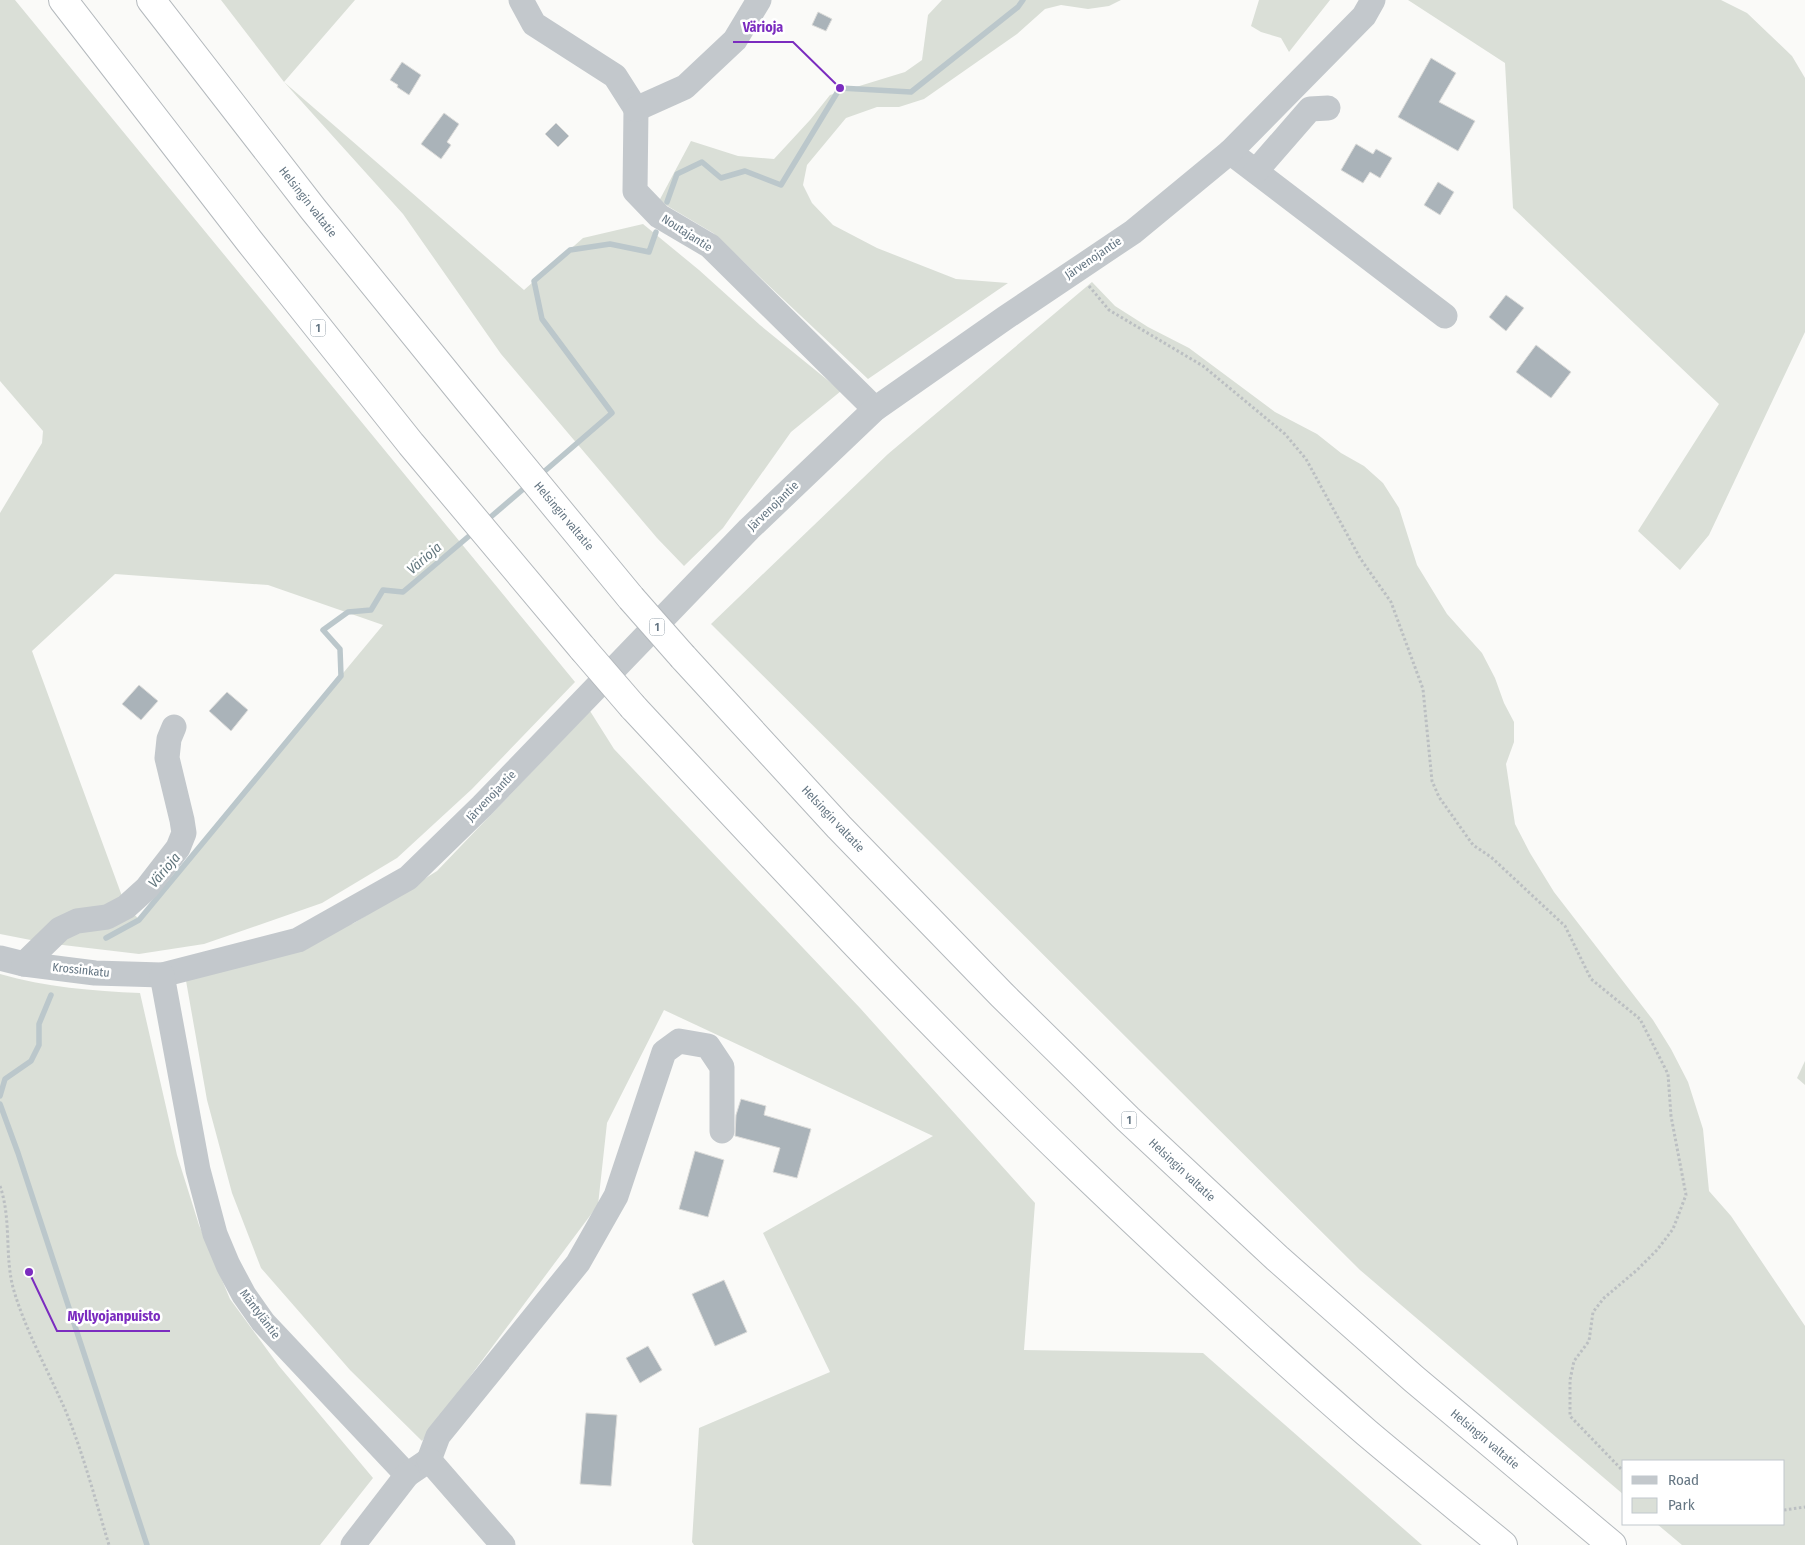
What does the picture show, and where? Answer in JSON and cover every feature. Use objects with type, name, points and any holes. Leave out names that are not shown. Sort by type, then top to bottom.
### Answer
[{"type":"highway","name":"1","points":[[63,0],[244,235],[399,429],[583,650],[790,876],[952,1043],[1080,1169],[1225,1305],[1353,1420],[1503,1545]]},
{"type":"highway","name":"Helsingin valtatie","points":[[151,0],[331,232],[631,598],[839,827],[1002,994],[1128,1119],[1277,1258],[1414,1379],[1612,1545]]},
{"type":"street","points":[[521,0],[534,24],[615,76],[636,109],[685,88],[735,40],[759,0]]},
{"type":"street","name":"Järvenojantie","points":[[162,975],[298,940],[408,878],[482,806],[749,529],[875,409],[1133,232],[1230,152],[1364,16],[1373,0]]},
{"type":"street","points":[[1256,171],[1310,109],[1328,108]]},
{"type":"street","name":"Noutajantie","points":[[636,109],[635,191],[659,216],[710,246],[875,409]]},
{"type":"street","points":[[1230,152],[1445,316]]},
{"type":"street","points":[[24,964],[60,929],[77,921],[106,917],[126,907],[147,888],[178,848],[184,833],[167,758],[169,739],[174,727]]},
{"type":"street","name":"Krossinkatu","points":[[0,958],[24,964],[95,973],[162,975]]},
{"type":"street","name":"Mäntyläntie","points":[[162,975],[198,1170],[215,1234],[228,1265],[244,1295],[263,1322],[407,1475]]},
{"type":"street","points":[[353,1545],[407,1475],[429,1460],[438,1436],[578,1263],[616,1196],[664,1052],[679,1041],[708,1046],[722,1067],[722,1131]]},
{"type":"street","points":[[429,1460],[503,1545]]},
{"type":"path","points":[[1076,270],[1109,310],[1203,366],[1285,434],[1306,459],[1360,558],[1390,602],[1423,689],[1432,781],[1439,797],[1473,845],[1491,858],[1565,926],[1592,979],[1640,1019],[1668,1074],[1671,1116],[1686,1195],[1672,1229],[1657,1250],[1604,1298],[1593,1312],[1589,1340],[1574,1361],[1570,1380],[1570,1416],[1622,1470]]},
{"type":"path","points":[[0,1186],[8,1221],[13,1289],[21,1314],[80,1447],[109,1545]]},
{"type":"path","points":[[1785,1510],[1805,1507]]},
{"type":"green space","points":[[0,0],[15,0],[575,682],[472,789],[397,858],[322,903],[204,944],[139,954],[46,943],[0,934],[0,513],[42,443],[43,431],[0,381]],"holes":[[[115,574],[268,585],[383,625],[139,919],[126,907],[32,651]]]},
{"type":"green space","points":[[221,0],[355,0],[284,82]]},
{"type":"green space","points":[[942,0],[1121,0],[1109,6],[1088,9],[1061,5],[1045,9],[1017,34],[924,99],[899,107],[877,107],[846,118],[807,165],[803,185],[812,203],[833,225],[877,248],[956,279],[1008,283],[868,379],[713,233],[659,201],[691,141],[738,156],[774,159],[830,95],[905,72],[922,60],[928,15]]},
{"type":"green space","points":[[1259,0],[1330,0],[1289,52],[1281,38],[1261,32],[1251,26]]},
{"type":"green space","points":[[1408,0],[1721,0],[1747,13],[1792,56],[1805,78],[1805,332],[1709,535],[1680,570],[1638,531],[1719,404],[1513,208],[1505,63]]},
{"type":"green space","points":[[284,82],[524,290],[583,238],[643,224],[699,270],[760,325],[841,391],[791,432],[723,528],[684,566],[657,538],[501,354],[403,214]]},
{"type":"green space","points":[[1092,282],[1115,306],[1148,327],[1189,348],[1275,412],[1317,434],[1341,453],[1364,466],[1383,483],[1399,508],[1417,565],[1447,614],[1482,653],[1514,722],[1514,742],[1506,764],[1515,824],[1554,892],[1653,1020],[1671,1049],[1688,1082],[1703,1129],[1709,1191],[1731,1216],[1805,1326],[1805,1545],[1682,1545],[1658,1525],[1785,1525],[1785,1460],[1622,1460],[1622,1493],[1360,1270],[711,624],[888,454]]},
{"type":"green space","points":[[590,711],[614,749],[860,1008],[1035,1203],[1024,1350],[1203,1353],[1422,1545],[694,1545],[692,1542],[699,1428],[830,1372],[763,1233],[933,1136],[664,1010],[607,1123],[598,1205],[422,1441],[350,1370],[261,1268],[232,1193],[207,1100],[185,975],[354,923],[437,871]]},
{"type":"green space","points":[[0,974],[69,988],[140,993],[177,1155],[199,1225],[230,1299],[279,1366],[373,1478],[320,1545],[0,1545]]},
{"type":"green space","points":[[1805,1061],[1805,1085],[1797,1078]]},
{"type":"building","points":[[818,12],[832,19],[826,31],[812,25]]},
{"type":"building","points":[[1431,58],[1456,73],[1439,102],[1475,121],[1458,151],[1398,117]]},
{"type":"building","points":[[402,62],[421,75],[409,95],[390,80]]},
{"type":"building","points":[[444,113],[459,124],[447,142],[451,145],[441,159],[421,144]]},
{"type":"building","points":[[556,123],[569,136],[558,147],[545,134]]},
{"type":"building","points":[[1356,144],[1373,154],[1376,149],[1392,158],[1380,178],[1370,172],[1363,183],[1341,170]]},
{"type":"building","points":[[1438,182],[1454,192],[1440,215],[1424,205]]},
{"type":"building","points":[[1506,295],[1524,308],[1506,331],[1489,317]]},
{"type":"building","points":[[1536,345],[1571,372],[1551,398],[1516,372]]},
{"type":"building","points":[[139,685],[158,701],[141,720],[122,704]]},
{"type":"building","points":[[227,692],[248,710],[231,731],[209,711]]},
{"type":"building","points":[[741,1099],[766,1106],[764,1115],[811,1129],[797,1178],[773,1172],[780,1148],[735,1136],[736,1115]]},
{"type":"building","points":[[695,1151],[724,1160],[708,1217],[679,1209]]},
{"type":"building","points":[[724,1280],[747,1332],[715,1346],[692,1294]]},
{"type":"building","points":[[648,1346],[662,1370],[640,1383],[626,1358]]},
{"type":"building","points":[[586,1413],[617,1415],[611,1486],[580,1484]]},
{"type":"waterway","name":"Värioja","points":[[667,202],[677,174],[702,162],[721,178],[745,171],[781,185],[840,88],[911,92],[1018,7],[1023,0]]},
{"type":"waterway","name":"Värioja","points":[[539,476],[612,413],[542,319],[534,281],[570,250],[610,244],[649,252],[656,232]]},
{"type":"waterway","name":"Värioja","points":[[486,521],[528,485]]},
{"type":"waterway","name":"Värioja","points":[[106,938],[139,920],[341,676],[340,649],[323,630],[348,612],[371,610],[383,590],[403,592],[475,531]]},
{"type":"waterway","points":[[0,1096],[5,1079],[31,1061],[39,1045],[39,1024],[51,995]]},
{"type":"waterway","points":[[0,1104],[18,1153],[147,1545]]},
{"type":"place","name":"Värioja","points":[[840,88]]},
{"type":"place","name":"Myllyojanpuisto","points":[[29,1272]]}]
